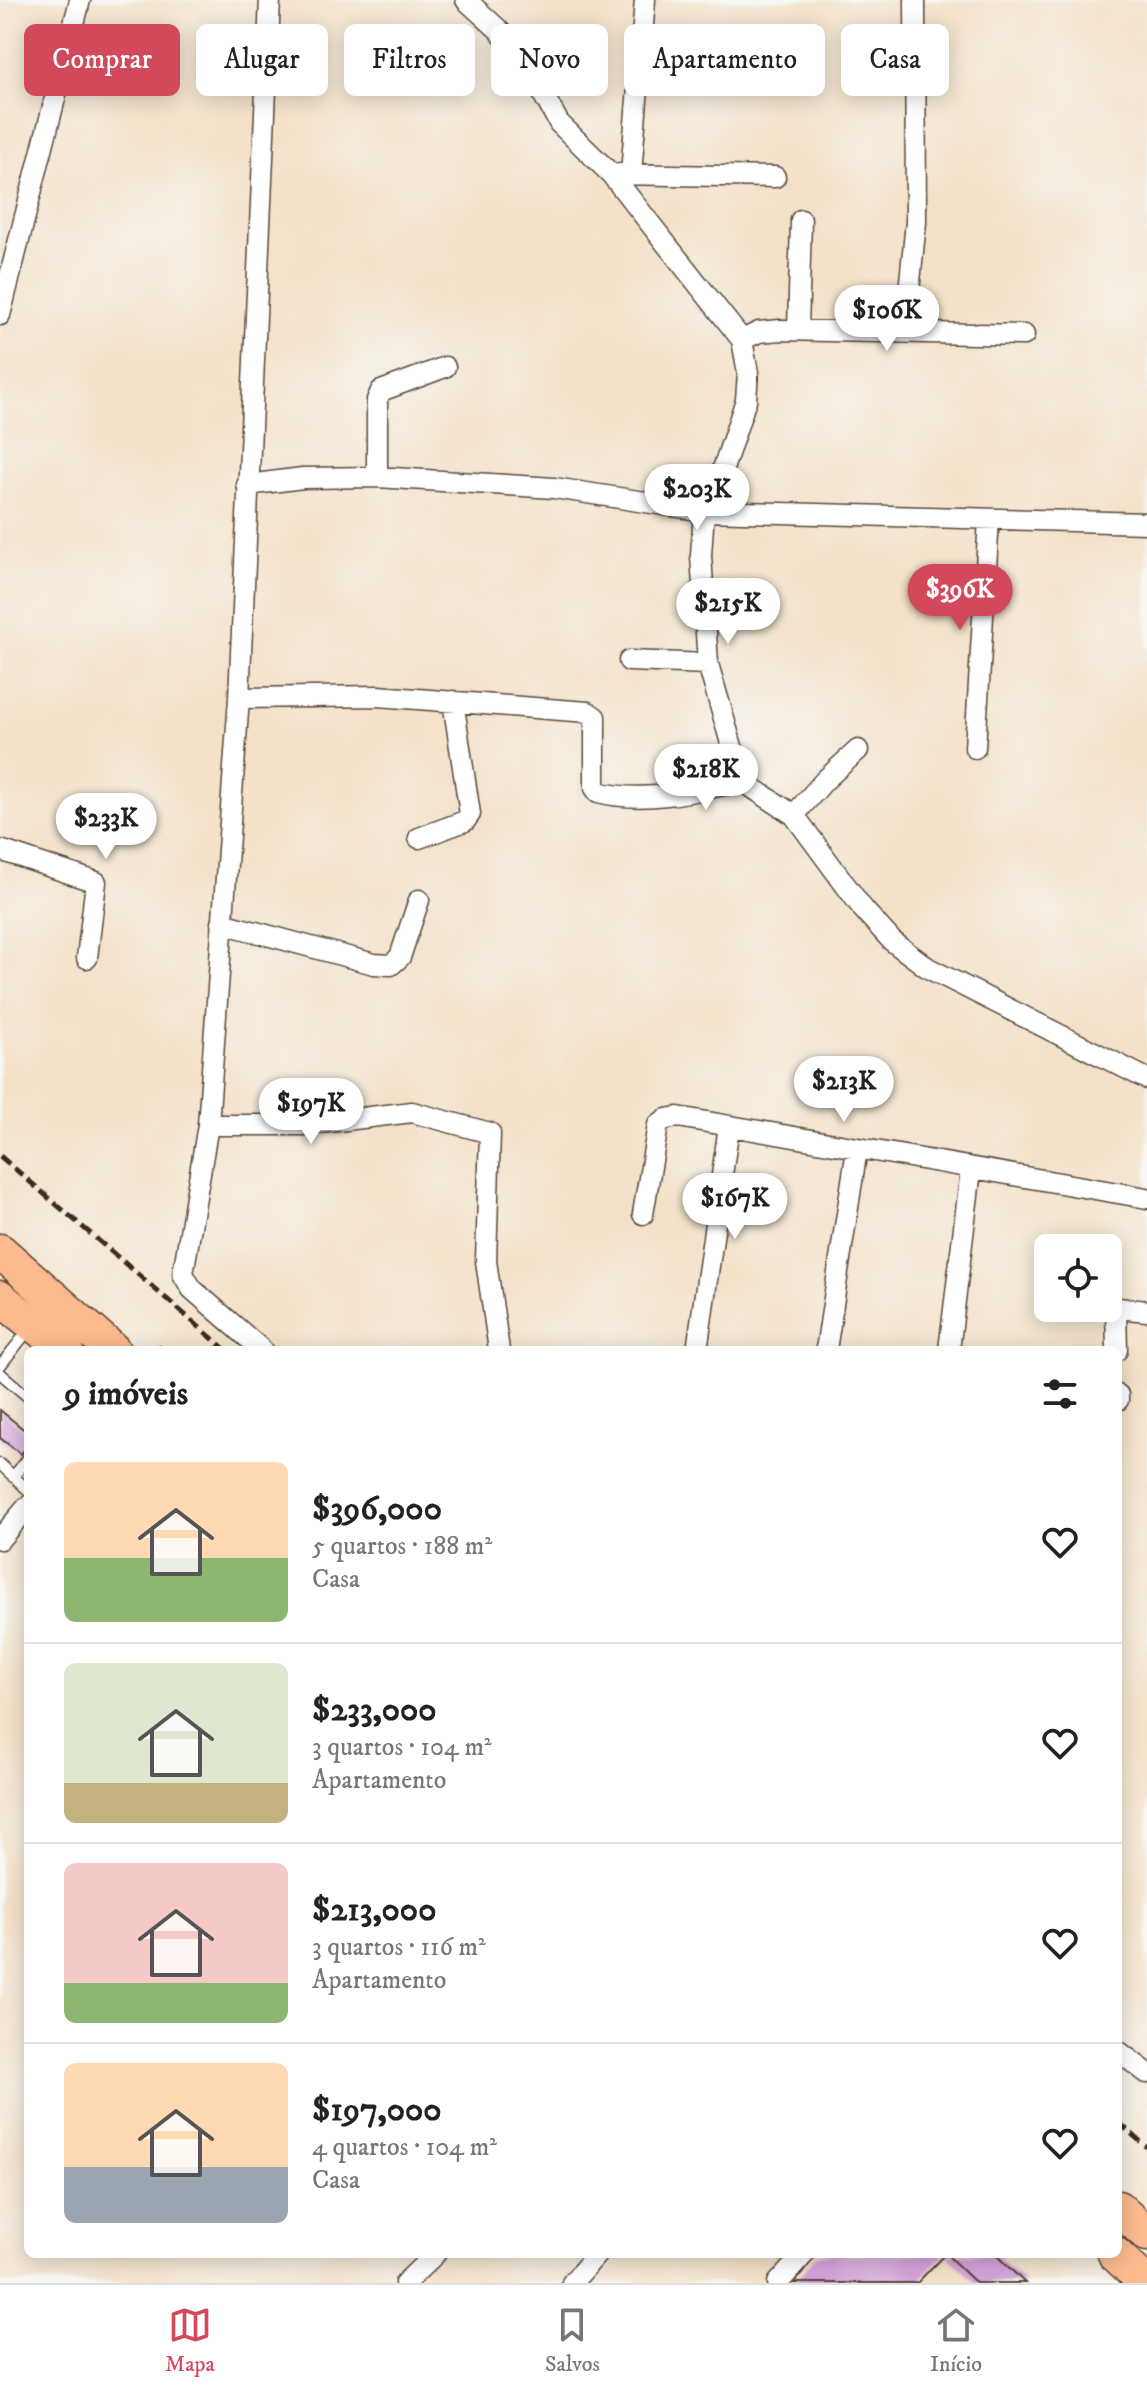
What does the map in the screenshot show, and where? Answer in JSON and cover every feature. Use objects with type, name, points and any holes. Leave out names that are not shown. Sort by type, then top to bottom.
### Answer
[{"type":"highway","points":[[0,1251],[108,1346]]},
{"type":"highway","points":[[0,1298],[61,1346]]},
{"type":"highway","points":[[1122,2212],[1147,2234]]},
{"type":"highway","points":[[1119,2258],[1146,2283]]},
{"type":"street","points":[[0,315],[80,0]]},
{"type":"street","points":[[257,1346],[184,1282],[208,1125],[239,698],[270,0]]},
{"type":"street","points":[[466,0],[499,30],[528,67],[559,123],[621,174],[742,340],[748,373],[746,400],[716,490],[704,511],[701,593],[708,664],[742,781],[794,815],[863,909],[892,941],[928,968],[1147,1079]]},
{"type":"street","points":[[621,174],[645,0]]},
{"type":"street","points":[[905,331],[916,222],[915,0]]},
{"type":"street","points":[[621,174],[775,177]]},
{"type":"street","points":[[798,330],[801,220]]},
{"type":"street","points":[[742,340],[759,332],[798,330],[1024,335]]},
{"type":"street","points":[[377,477],[377,400],[381,391],[445,367]]},
{"type":"street","points":[[247,485],[303,478],[377,477],[554,488],[704,511],[1147,523]]},
{"type":"street","points":[[975,748],[989,519]]},
{"type":"street","points":[[629,661],[708,664]]},
{"type":"street","points":[[239,698],[378,696],[588,712],[595,717],[596,725],[595,788],[603,794],[697,791],[742,781]]},
{"type":"street","points":[[419,838],[465,821],[470,814],[453,701]]},
{"type":"street","points":[[794,815],[825,780],[858,750]]},
{"type":"street","points":[[0,850],[96,882],[87,958]]},
{"type":"street","points":[[222,923],[374,964],[391,965],[400,957],[419,900]]},
{"type":"street","points":[[208,1125],[304,1125],[412,1112],[490,1133],[486,1261],[498,1346]]},
{"type":"street","points":[[643,1214],[658,1125],[666,1119],[678,1117],[1147,1198]]},
{"type":"street","points":[[698,1346],[729,1126]]},
{"type":"street","points":[[827,1346],[857,1149]]},
{"type":"street","points":[[949,1346],[971,1170]]},
{"type":"street","points":[[1122,1309],[1147,1311]]},
{"type":"street","points":[[1114,1322],[1117,1346]]},
{"type":"street","points":[[0,1539],[24,1511]]},
{"type":"street","points":[[1122,2054],[1147,2073]]},
{"type":"street","points":[[405,2283],[431,2258]]},
{"type":"street","points":[[572,2283],[594,2258]]},
{"type":"street","points":[[778,2283],[800,2258]]},
{"type":"lane","points":[[0,1366],[34,1324]]},
{"type":"lane","points":[[0,1373],[24,1394]]},
{"type":"lane","points":[[13,1477],[24,1463]]},
{"type":"lane","points":[[0,1464],[24,1487]]},
{"type":"building","points":[[0,1410],[24,1430],[24,1451],[21,1454],[0,1438]]},
{"type":"building","points":[[814,2258],[941,2258],[917,2283],[795,2283]]},
{"type":"building","points":[[950,2258],[999,2258],[1025,2283],[976,2283]]},
{"type":"railway","points":[[0,1156],[221,1346]]},
{"type":"railway","points":[[1122,2125],[1147,2147]]}]
